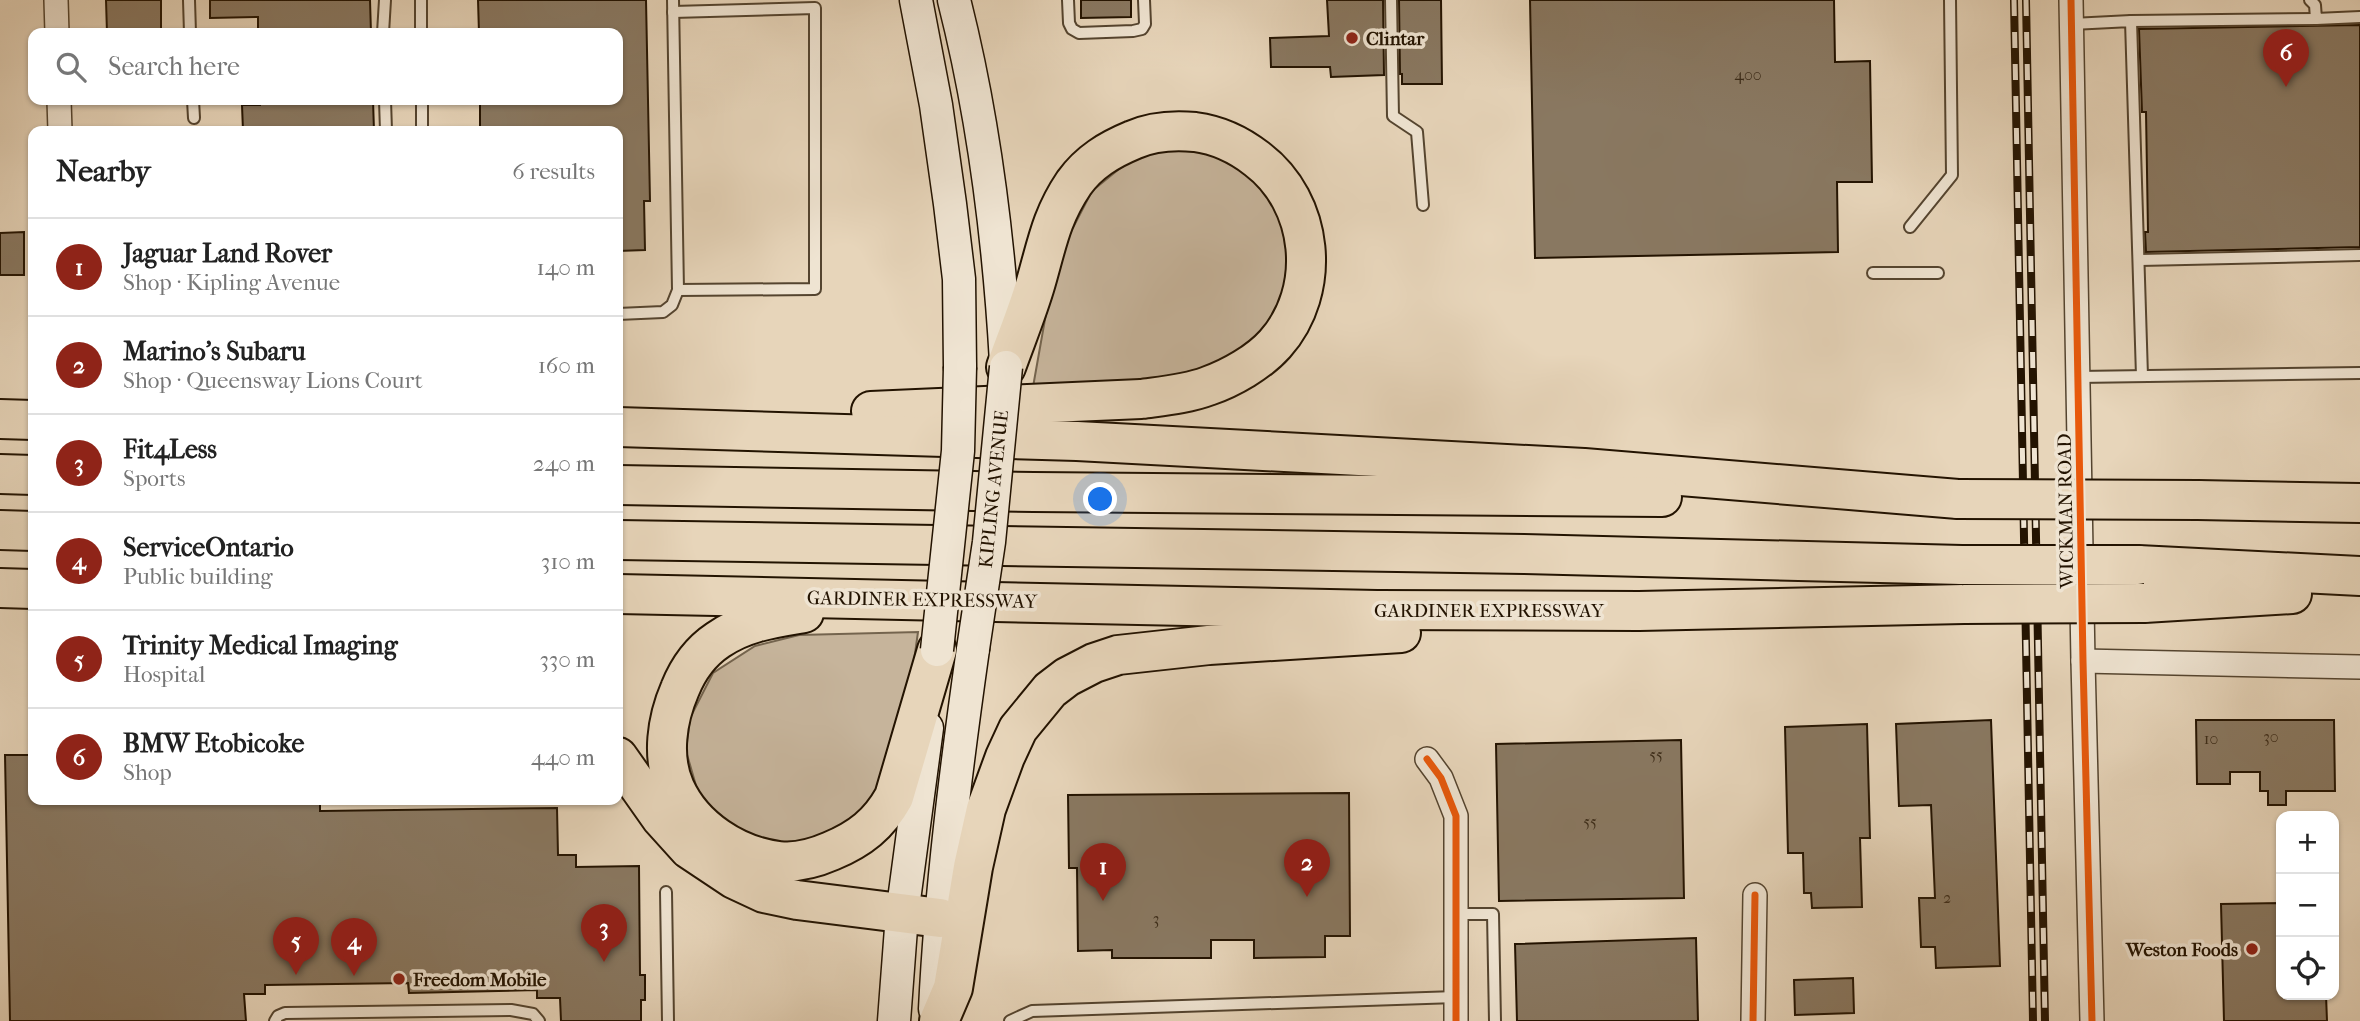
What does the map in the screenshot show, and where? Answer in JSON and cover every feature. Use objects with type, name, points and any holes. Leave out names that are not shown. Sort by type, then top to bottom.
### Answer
[{"type":"highway","points":[[623,425],[1141,399],[1208,387],[1250,364],[1275,344],[1292,318],[1305,284],[1307,255],[1296,207],[1268,167],[1242,148],[1209,134],[1176,131],[1148,133],[1117,146],[1095,160],[1075,182],[1059,208],[1047,235],[1036,284],[1006,367]]},
{"type":"highway","points":[[0,419],[28,420]]},
{"type":"highway","points":[[623,425],[1077,441],[1584,468],[1958,499]]},
{"type":"highway","points":[[0,474],[28,475]]},
{"type":"highway","points":[[623,485],[1047,492],[2360,503]]},
{"type":"highway","points":[[0,530],[28,531]]},
{"type":"highway","points":[[623,540],[1524,554],[1962,565],[2138,565],[2360,576]]},
{"type":"highway","points":[[0,588],[28,589]]},
{"type":"highway","name":"GARDINER EXPRESSWAY","points":[[623,594],[1363,609],[1639,611],[2144,603],[2360,588]]},
{"type":"highway","points":[[889,598],[763,620],[741,627],[719,639],[702,653],[686,674],[668,725],[669,768],[674,787],[689,811],[712,835],[735,847],[780,861],[816,857],[852,842],[872,827],[894,797],[955,650]]},
{"type":"highway","points":[[937,1021],[953,988],[973,867],[986,809],[1005,757],[1018,729],[1034,708],[1050,690],[1067,677],[1106,659],[1144,652],[1209,645],[1470,628],[1639,611]]},
{"type":"highway","points":[[623,764],[662,818],[689,849],[734,879],[764,893],[797,900],[940,918]]},
{"type":"main road","name":"KIPLING AVENUE","points":[[916,0],[936,105],[959,279],[954,780],[940,918],[937,1021]]},
{"type":"main road","name":"KIPLING AVENUE","points":[[894,1021],[902,915],[955,650],[989,542],[1006,367],[1002,291],[992,199],[968,56],[954,0]]},
{"type":"main road","points":[[968,56],[973,0]]},
{"type":"street","points":[[57,0],[57,28]]},
{"type":"street","name":"WICKMAN ROAD","points":[[2071,0],[2092,1021]]},
{"type":"street","points":[[59,105],[60,126]]},
{"type":"street","points":[[2083,661],[2360,667]]},
{"type":"street","points":[[1427,759],[1441,778],[1456,816],[1456,1021]]},
{"type":"street","points":[[1753,1021],[1755,895]]},
{"type":"lane","points":[[189,0],[190,28]]},
{"type":"lane","points":[[383,28],[385,0]]},
{"type":"lane","points":[[421,0],[421,28]]},
{"type":"lane","points":[[1068,0],[1069,23],[1072,29],[1079,33],[1142,29],[1144,0]]},
{"type":"lane","points":[[1391,0],[1394,116],[1417,132],[1423,205]]},
{"type":"lane","points":[[1910,227],[1952,175],[1950,0]]},
{"type":"lane","points":[[2315,2],[2316,19]]},
{"type":"lane","points":[[623,314],[663,312],[671,305],[678,290],[673,6],[815,8],[815,289],[678,290]]},
{"type":"lane","points":[[2072,24],[2360,17]]},
{"type":"lane","points":[[2130,21],[2142,376]]},
{"type":"lane","points":[[193,105],[194,118]]},
{"type":"lane","points":[[385,105],[386,126]]},
{"type":"lane","points":[[422,105],[422,126]]},
{"type":"lane","points":[[2140,260],[2360,255]]},
{"type":"lane","points":[[1873,274],[1938,273]]},
{"type":"lane","points":[[2078,377],[2360,373]]},
{"type":"lane","points":[[666,892],[668,1021]]},
{"type":"lane","points":[[1456,915],[1493,914],[1495,1021]]},
{"type":"lane","points":[[1010,1021],[1032,1011],[1456,997]]},
{"type":"lane","points":[[275,1021],[285,1013],[356,1016],[511,1010],[533,1014],[539,1021]]},
{"type":"shaded area","points":[[1157,149],[1202,149],[1267,184],[1298,259],[1270,334],[1196,379],[1033,387],[1050,291],[1063,247],[1092,191],[1124,165]]},
{"type":"shaded area","points":[[918,632],[908,704],[878,805],[845,836],[789,847],[722,827],[699,796],[686,751],[690,718],[713,673],[755,646],[799,635]]},
{"type":"building","points":[[106,0],[161,0],[161,28],[107,28]]},
{"type":"building","points":[[210,0],[370,0],[371,28],[258,28],[258,17],[210,18]]},
{"type":"building","points":[[478,0],[646,0],[650,201],[644,201],[645,250],[623,251],[623,126],[480,126],[480,105],[623,105],[623,28],[479,28]]},
{"type":"building","points":[[1081,0],[1131,0],[1131,17],[1081,18]]},
{"type":"building","name":"Clintar","points":[[1327,0],[1383,0],[1384,75],[1331,77],[1330,67],[1271,67],[1270,38],[1329,36]]},
{"type":"building","points":[[1399,0],[1441,0],[1442,84],[1402,84]]},
{"type":"building","points":[[1530,0],[1834,0],[1835,62],[1870,61],[1872,182],[1837,182],[1838,252],[1535,258]]},
{"type":"building","points":[[2360,25],[2360,247],[2146,252],[2146,112],[2142,112],[2139,29]]},
{"type":"building","points":[[242,105],[373,105],[374,126],[243,126]]},
{"type":"building","points":[[24,232],[24,275],[0,275],[0,233]]},
{"type":"building","points":[[1991,720],[2000,966],[1936,968],[1935,947],[1921,947],[1919,898],[1935,898],[1931,805],[1899,806],[1896,724]]},
{"type":"building","points":[[2196,720],[2334,720],[2335,791],[2286,791],[2286,805],[2268,805],[2268,791],[2260,791],[2260,772],[2230,772],[2230,784],[2197,784]]},
{"type":"building","points":[[1867,724],[1870,838],[1860,838],[1862,907],[1812,908],[1811,893],[1804,893],[1803,853],[1788,853],[1785,727]]},
{"type":"building","points":[[1681,740],[1684,898],[1499,901],[1496,744]]},
{"type":"building","points":[[5,755],[28,755],[28,805],[320,805],[320,811],[557,808],[558,855],[576,855],[576,867],[639,866],[640,975],[645,975],[645,1000],[641,1000],[641,1021],[561,1021],[560,998],[537,998],[537,990],[409,993],[408,983],[265,985],[265,994],[244,994],[246,1021],[10,1021]]},
{"type":"building","points":[[1349,793],[1350,936],[1325,936],[1325,957],[1254,958],[1254,940],[1211,940],[1211,958],[1112,958],[1112,950],[1078,951],[1077,868],[1069,868],[1068,795]]},
{"type":"building","name":"Weston Foods","points":[[2276,903],[2276,1000],[2326,1000],[2327,1021],[2224,1021],[2221,904]]},
{"type":"building","points":[[1696,938],[1698,1021],[1517,1021],[1515,944]]},
{"type":"building","points":[[1853,978],[1854,1013],[1795,1015],[1794,980]]},
{"type":"railway","points":[[2014,0],[2033,1021]]},
{"type":"railway","points":[[2026,0],[2045,1021]]},
{"type":"cycle path","points":[[2071,0],[2092,1021]]},
{"type":"cycle path","points":[[1427,759],[1441,778],[1456,816],[1456,1021]]},
{"type":"cycle path","points":[[1753,1021],[1755,895]]},
{"type":"place","name":"Clintar","points":[[1352,38]]},
{"type":"place","name":"BMW Etobicoke","points":[[2286,87]]},
{"type":"place","name":"Marino’s Subaru","points":[[1307,897]]},
{"type":"place","name":"Jaguar Land Rover","points":[[1103,901]]},
{"type":"place","name":"Weston Foods","points":[[2252,949]]},
{"type":"place","name":"Fit4Less","points":[[604,962]]},
{"type":"place","name":"Trinity Medical Imaging","points":[[296,975]]},
{"type":"place","name":"ServiceOntario","points":[[354,976]]},
{"type":"place","name":"Freedom Mobile","points":[[399,979]]}]
